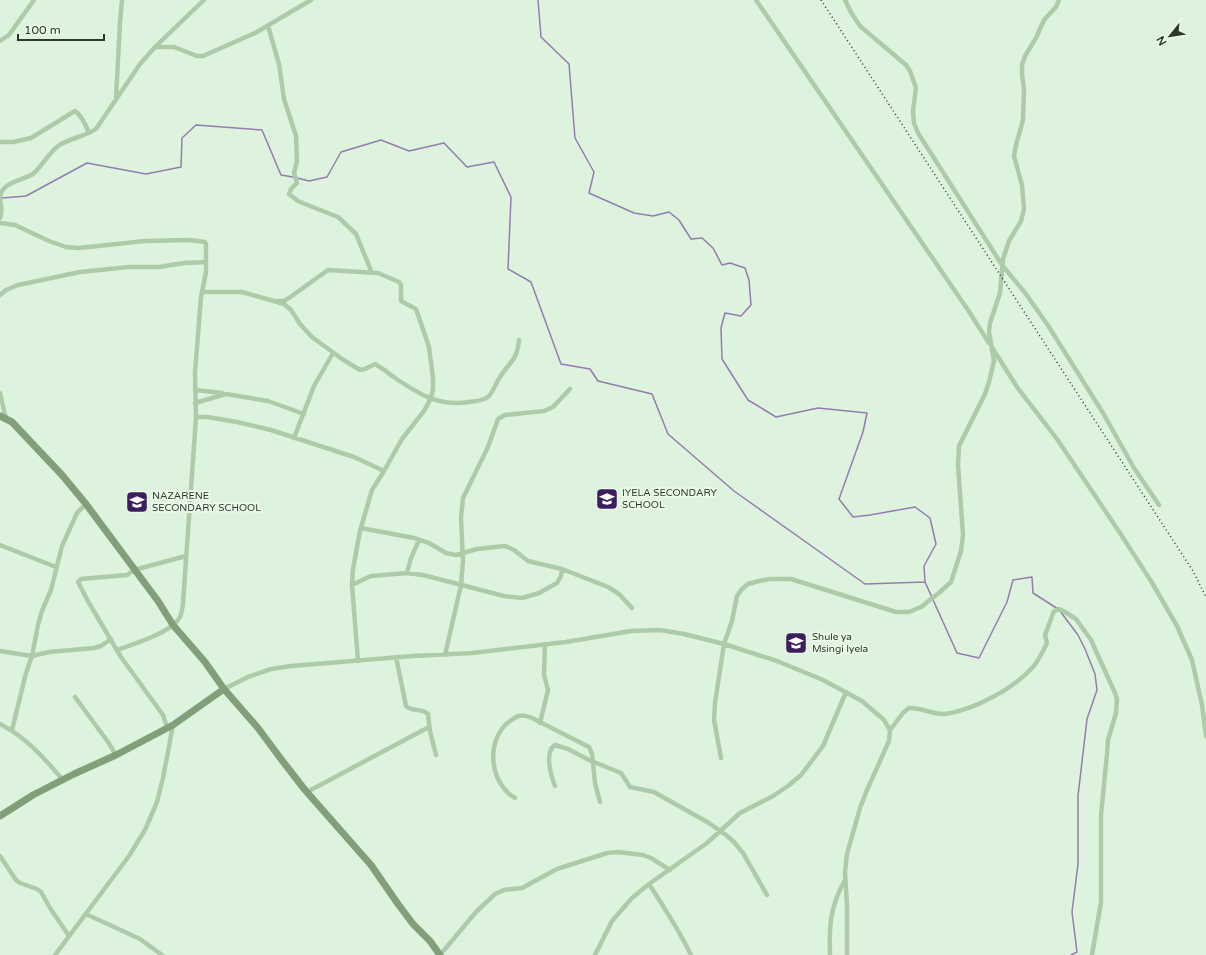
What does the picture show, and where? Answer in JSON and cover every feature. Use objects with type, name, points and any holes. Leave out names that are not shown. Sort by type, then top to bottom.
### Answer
[{"type":"street","points":[[0,41],[9,35],[34,0]]},
{"type":"street","points":[[116,98],[122,0]]},
{"type":"street","points":[[0,218],[2,211],[0,195],[7,186],[33,174],[57,147],[73,139],[90,134],[100,124],[140,64],[155,47],[204,0]]},
{"type":"street","points":[[155,47],[174,47],[197,56],[203,56],[243,39],[311,0]]},
{"type":"street","points":[[756,0],[968,310],[1017,387],[1057,439],[1151,581],[1177,626],[1192,660],[1202,706],[1206,736]]},
{"type":"street","points":[[845,0],[860,26],[906,65],[910,71],[916,88],[913,111],[914,123],[918,133],[1002,264],[1026,294],[1049,327],[1134,468],[1159,505]]},
{"type":"street","points":[[721,758],[714,725],[714,714],[724,644],[732,621],[737,596],[748,584],[759,580],[791,579],[896,612],[909,612],[929,602],[951,582],[961,551],[963,535],[958,471],[959,446],[985,394],[994,361],[989,337],[989,327],[1000,293],[1002,264],[1007,245],[1021,221],[1024,209],[1022,185],[1014,156],[1023,120],[1024,89],[1022,65],[1025,56],[1036,38],[1044,20],[1056,7],[1059,0]]},
{"type":"street","points":[[268,26],[279,64],[284,99],[293,125],[297,145],[297,164],[294,173],[297,183],[288,194],[310,206],[338,217],[356,234],[372,273]]},
{"type":"street","points":[[0,142],[13,142],[31,138],[75,111],[82,118],[90,134]]},
{"type":"street","points":[[0,223],[14,225],[49,241],[79,248],[141,241],[189,240],[205,242],[207,245],[206,279],[200,312],[195,372],[196,417],[184,603],[179,620],[173,625],[150,638],[117,650]]},
{"type":"street","points":[[0,295],[6,290],[18,285],[80,272],[129,267],[159,267],[184,263],[206,262]]},
{"type":"street","points":[[274,301],[284,301],[328,270],[382,274],[399,282],[401,285],[402,301],[416,309],[426,336],[431,358],[433,378],[431,398],[424,411],[394,452],[372,490],[361,528],[353,570],[352,585],[358,661]]},
{"type":"street","points":[[203,292],[242,292],[288,306],[306,331],[332,353],[354,367],[360,370],[374,364],[377,365],[402,383],[431,398],[446,403],[458,404],[487,397],[500,376],[515,358],[519,340]]},
{"type":"street","points":[[294,438],[314,386],[332,353]]},
{"type":"street","points":[[445,655],[463,569],[460,527],[463,498],[488,447],[498,419],[505,415],[544,411],[553,407],[570,389]]},
{"type":"street","points":[[195,390],[268,402],[304,414]]},
{"type":"street","points":[[0,393],[3,418],[12,422],[57,469],[86,504],[158,601],[173,625],[205,662],[224,689],[258,728],[307,792],[364,857],[398,904],[440,955],[476,912],[495,894],[504,890],[522,888],[557,869],[608,853],[624,852],[651,858],[670,870]]},
{"type":"street","points":[[195,403],[226,394]]},
{"type":"street","points":[[196,417],[257,426],[354,457],[384,471]]},
{"type":"street","points":[[12,730],[26,672],[32,656],[38,625],[51,590],[56,567],[69,530],[78,513],[86,504]]},
{"type":"street","points":[[361,528],[420,540],[446,553],[456,555],[463,554],[477,548],[505,546],[514,550],[528,561],[562,569],[608,586],[619,594],[632,608]]},
{"type":"street","points":[[407,573],[411,558],[420,540]]},
{"type":"street","points":[[0,545],[56,567]]},
{"type":"street","points":[[55,955],[129,856],[145,830],[157,802],[160,790],[170,726],[117,650],[78,582],[79,580],[127,575],[134,570],[186,556]]},
{"type":"street","points":[[352,585],[371,576],[407,573],[461,584],[504,596],[522,598],[539,593],[557,583],[561,576],[562,569]]},
{"type":"street","points":[[847,955],[846,878],[848,854],[860,808],[889,741],[890,730],[909,708],[945,714],[977,705],[998,694],[1023,676],[1034,665],[1047,643],[1045,636],[1054,611],[1059,609],[1076,619],[1091,640],[1115,693],[1117,706],[1108,740],[1101,815],[1101,902],[1092,955]]},
{"type":"street","points":[[0,816],[34,795],[116,755],[170,726],[224,689],[248,677],[275,668],[445,655],[566,642],[646,630],[660,630],[684,634],[724,644],[777,661],[823,680],[869,706],[884,720],[890,730]]},
{"type":"street","points":[[0,651],[32,656],[49,652],[94,648],[101,646],[110,639]]},
{"type":"street","points":[[540,723],[548,690],[544,674],[545,644]]},
{"type":"street","points":[[396,658],[406,706],[408,708],[426,712],[429,716],[429,727],[436,755]]},
{"type":"street","points":[[595,955],[616,915],[632,898],[721,831],[740,813],[773,796],[801,775],[823,746],[846,692]]},
{"type":"street","points":[[75,697],[116,755]]},
{"type":"street","points":[[515,798],[504,790],[500,783],[493,765],[494,747],[497,736],[506,723],[520,715],[526,715],[589,747],[592,754],[595,783],[600,802]]},
{"type":"street","points":[[0,724],[12,730],[39,752],[63,780]]},
{"type":"street","points":[[307,792],[429,727]]},
{"type":"street","points":[[555,786],[550,766],[550,756],[553,746],[558,745],[621,773],[630,787],[654,792],[696,815],[721,831],[734,842],[743,853],[768,895]]},
{"type":"street","points":[[0,856],[16,880],[41,892],[69,936]]},
{"type":"street","points":[[830,955],[832,911],[837,894],[846,878]]},
{"type":"street","points":[[649,884],[681,933],[691,955]]},
{"type":"street","points":[[86,914],[140,939],[162,955]]},
{"type":"waterway","points":[[538,0],[541,37],[569,64],[575,138],[594,172],[589,193],[634,213],[653,216],[669,212],[679,220],[691,239],[702,238],[713,248],[722,265],[730,263],[745,268],[749,280],[751,305],[741,316],[725,313],[721,328],[722,359],[748,400],[776,417],[818,408],[867,413],[863,432],[839,499],[853,517],[915,507],[930,518],[936,544],[924,566],[925,582],[957,653],[979,658],[1007,602],[1013,580],[1032,577],[1033,593],[1058,609]]},
{"type":"waterway","points":[[2,198],[26,196],[87,163],[146,174],[181,167],[182,138],[196,125],[262,130],[281,175],[293,177]]},
{"type":"waterway","points":[[297,178],[309,181],[327,177],[341,152],[381,140],[409,151],[444,143],[467,167],[494,162],[511,197],[508,269],[531,282],[561,364],[590,369],[598,381],[652,394],[668,434],[734,491],[865,584],[925,582]]},
{"type":"waterway","points":[[1060,611],[1078,635],[1085,649],[1095,674],[1097,690],[1087,719],[1078,796],[1078,864],[1072,912],[1077,952],[1071,955]]},
{"type":"railway","points":[[821,0],[1193,571],[1206,597]]},
{"type":"place","name":"IYELA SECONDARY SCHOOL","points":[[607,499]]},
{"type":"place","name":"NAZARENE SECONDARY SCHOOL","points":[[137,502]]},
{"type":"place","name":"Shule ya Msingi Iyela","points":[[796,643]]}]
